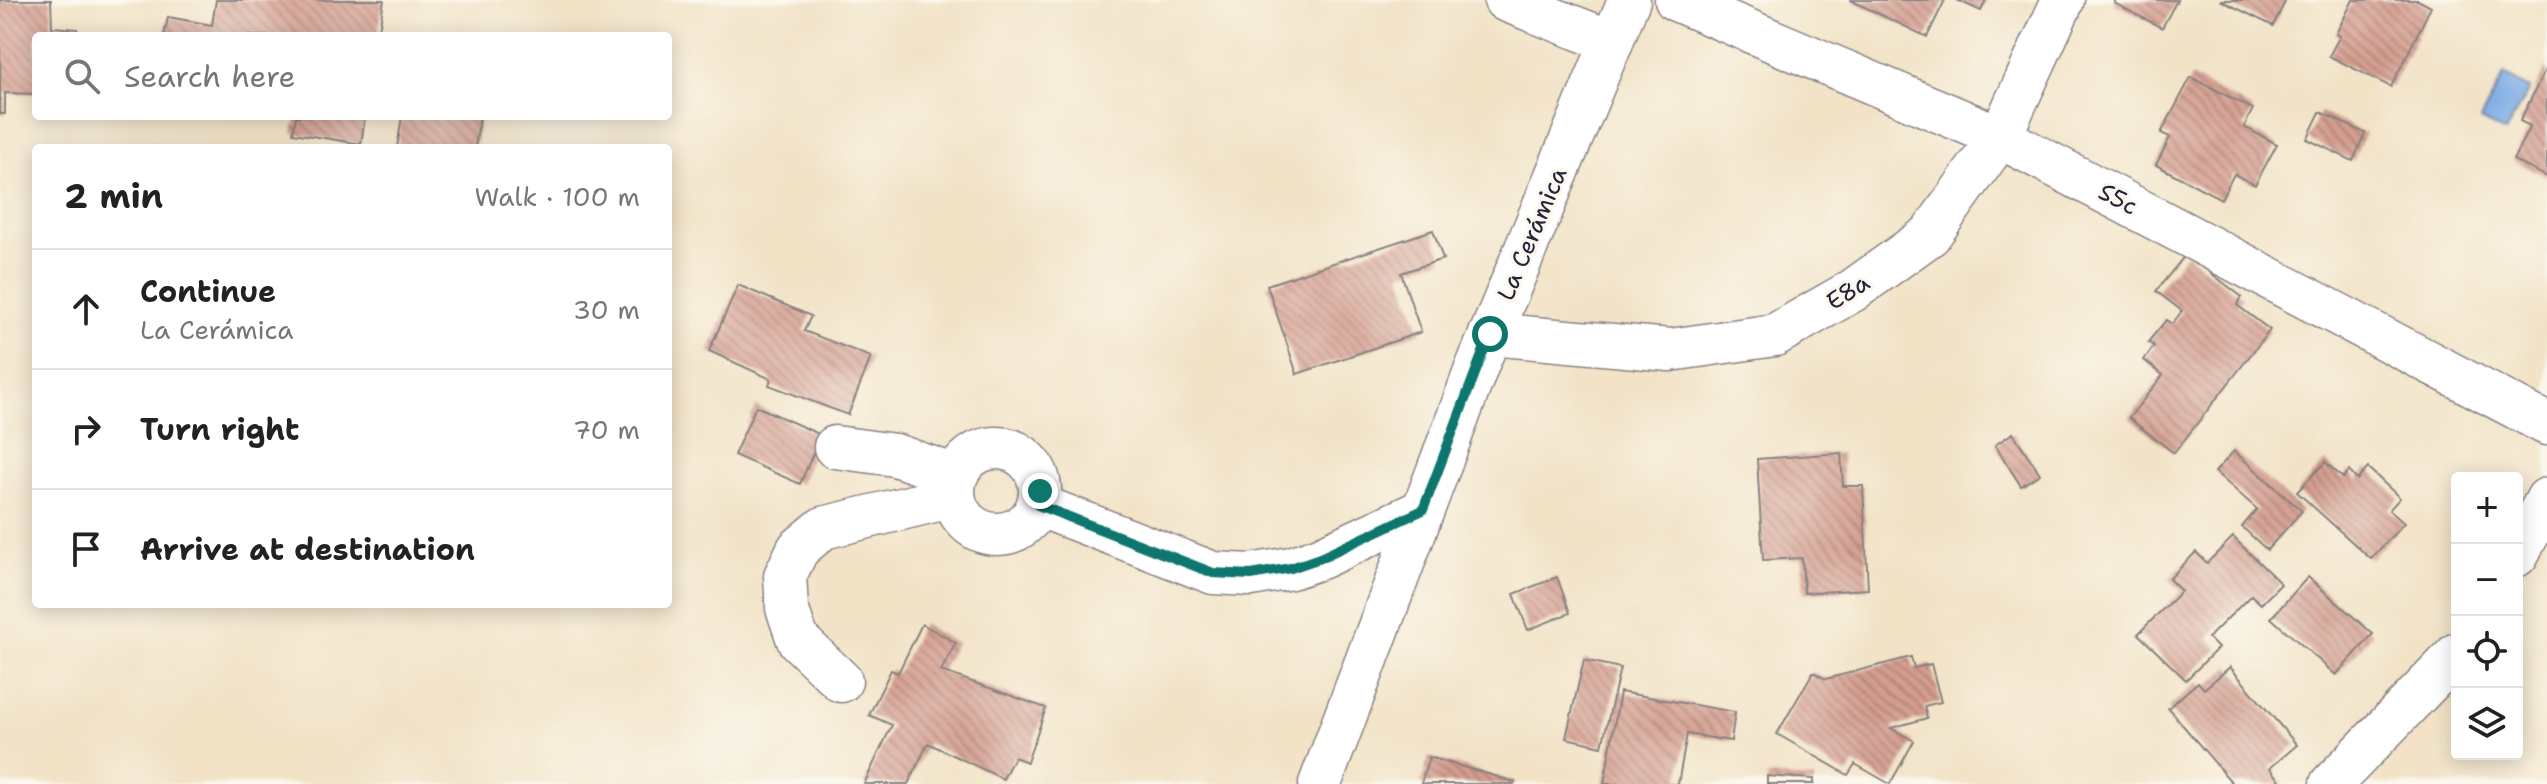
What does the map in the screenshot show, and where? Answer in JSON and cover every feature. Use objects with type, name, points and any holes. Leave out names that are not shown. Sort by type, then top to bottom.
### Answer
[{"type":"street","points":[[1505,0],[1612,42]]},
{"type":"street","name":"La Cerámica","points":[[1320,784],[1490,334],[1629,0]]},
{"type":"street","name":"S5c","points":[[1676,0],[2000,137],[2547,424]]},
{"type":"street","name":"E8a","points":[[1490,334],[1670,350],[1775,335],[1852,291],[1930,235],[2000,137],[2063,0]]},
{"type":"street","points":[[835,447],[895,455],[955,486]]},
{"type":"street","points":[[1008,449],[1020,455],[1038,476],[1038,505],[1020,527],[1006,533],[992,533],[966,521],[958,509],[955,486],[968,459],[980,451],[1008,449]]},
{"type":"street","points":[[841,681],[798,640],[787,608],[785,576],[798,549],[823,528],[955,486]]},
{"type":"street","points":[[2523,544],[2547,499]]},
{"type":"street","points":[[1038,505],[1213,573],[1251,575],[1291,568],[1320,558],[1423,510]]},
{"type":"street","points":[[2331,784],[2451,660]]},
{"type":"water","points":[[2504,75],[2529,89],[2505,133],[2480,120]]},
{"type":"building","points":[[0,0],[51,0],[52,27],[77,29],[77,32],[32,32],[32,94],[5,93],[5,114],[0,114]]},
{"type":"building","points":[[216,0],[384,0],[379,32],[165,32],[168,17],[212,25]]},
{"type":"building","points":[[1850,0],[1945,0],[1927,37]]},
{"type":"building","points":[[1957,0],[1986,0],[1981,11]]},
{"type":"building","points":[[2116,0],[2177,0],[2162,28],[2114,3]]},
{"type":"building","points":[[2220,0],[2286,0],[2273,26]]},
{"type":"building","points":[[2353,0],[2418,0],[2431,7],[2391,87],[2329,56]]},
{"type":"building","points":[[2547,66],[2547,177],[2513,160],[2530,126],[2520,121]]},
{"type":"building","points":[[2191,77],[2253,109],[2244,127],[2277,144],[2255,185],[2234,174],[2221,199],[2156,165],[2170,137],[2161,133]]},
{"type":"building","points":[[2320,112],[2365,133],[2353,161],[2307,139]]},
{"type":"building","points":[[295,120],[364,120],[361,144],[293,133]]},
{"type":"building","points":[[401,120],[479,120],[476,144],[398,144]]},
{"type":"building","points":[[1433,230],[1443,259],[1401,273],[1421,332],[1297,374],[1267,285]]},
{"type":"building","points":[[2186,254],[2242,297],[2237,305],[2270,330],[2174,453],[2129,418],[2163,375],[2144,360],[2154,346],[2148,342],[2166,320],[2172,324],[2182,311],[2156,291]]},
{"type":"building","points":[[738,285],[811,316],[804,331],[871,357],[848,415],[769,385],[771,379],[709,351]]},
{"type":"building","points":[[756,406],[821,435],[800,484],[734,455]]},
{"type":"building","points":[[2013,433],[2040,474],[2021,486],[1995,445]]},
{"type":"building","points":[[2234,451],[2302,511],[2267,550],[2242,527],[2257,509],[2215,472]]},
{"type":"building","points":[[1841,453],[1843,486],[1863,486],[1868,589],[1804,593],[1802,558],[1763,560],[1757,459]]},
{"type":"building","points":[[2325,462],[2343,478],[2349,471],[2357,480],[2368,468],[2400,498],[2389,510],[2404,523],[2371,559],[2297,492]]},
{"type":"building","points":[[2233,537],[2281,584],[2261,604],[2251,595],[2208,638],[2218,648],[2186,680],[2138,634],[2181,591],[2169,579],[2196,552],[2207,563]]},
{"type":"building","points":[[1557,577],[1570,613],[1528,630],[1514,594]]},
{"type":"building","points":[[2308,577],[2373,634],[2336,675],[2271,618]]},
{"type":"building","points":[[922,624],[956,643],[941,671],[1046,708],[1027,762],[1014,757],[1003,779],[928,743],[908,784],[864,784],[892,725],[869,715],[891,670],[898,673]]},
{"type":"building","points":[[1911,657],[1914,668],[1931,664],[1941,702],[1924,706],[1927,718],[1891,728],[1914,741],[1890,784],[1855,764],[1848,775],[1777,734],[1813,672],[1826,679]]},
{"type":"building","points":[[1584,660],[1620,668],[1602,746],[1566,738]]},
{"type":"building","points":[[2230,667],[2297,745],[2270,768],[2283,784],[2233,784],[2168,708],[2198,682],[2204,689]]},
{"type":"building","points":[[1620,692],[1735,712],[1731,741],[1687,734],[1678,784],[1604,784]]},
{"type":"building","points":[[1429,757],[1515,782],[1421,784]]},
{"type":"building","points":[[1767,776],[1814,779],[1814,784],[1767,784]]},
{"type":"route","points":[[1040,491],[1038,505],[1213,573],[1251,575],[1291,568],[1320,558],[1423,510],[1490,334]]}]
